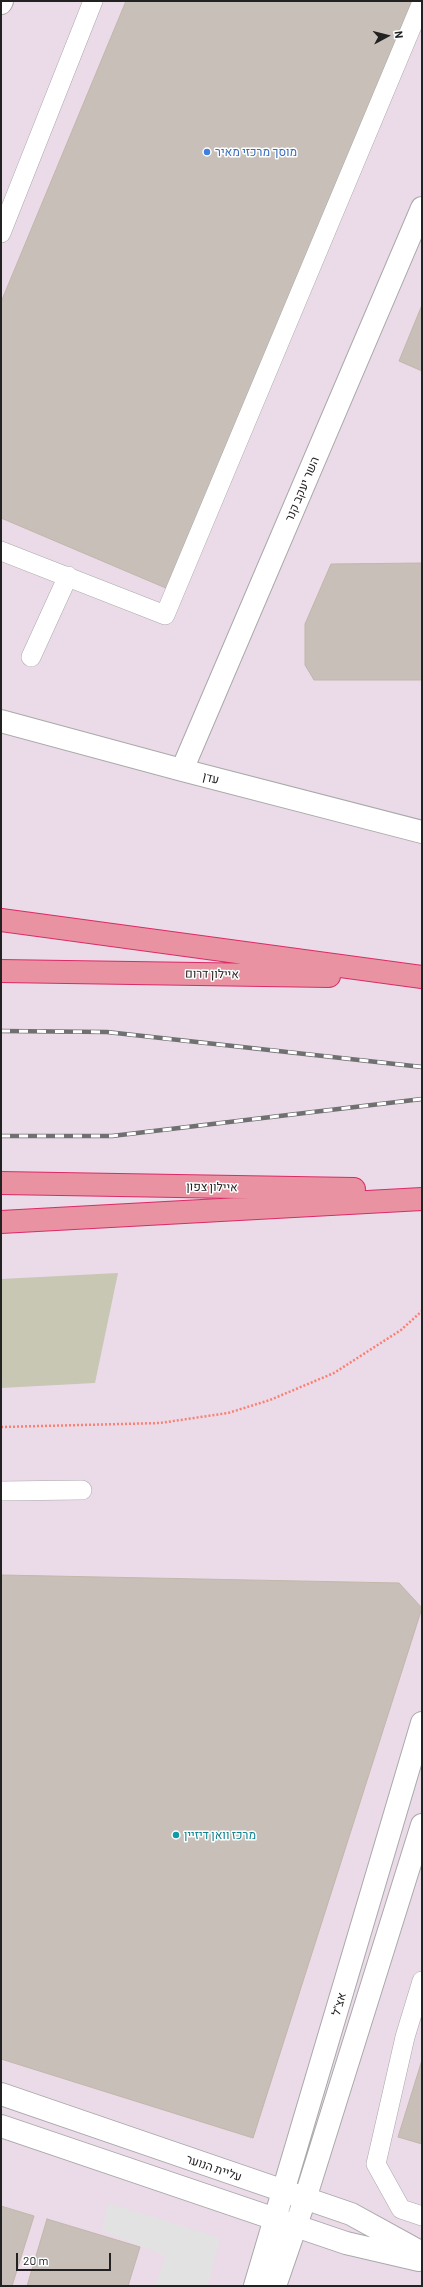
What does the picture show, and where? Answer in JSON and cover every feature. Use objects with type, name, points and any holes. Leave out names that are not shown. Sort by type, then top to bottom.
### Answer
[{"type":"highway","points":[[1,920],[422,977]]},
{"type":"highway","name":"איילון דרום","points":[[1,971],[422,977]]},
{"type":"highway","name":"איילון צפון","points":[[1,1183],[422,1191]]},
{"type":"highway","points":[[1,1222],[422,1199]]},
{"type":"street","name":"השר יעקב קנר","points":[[182,770],[422,208]]},
{"type":"street","name":"עדן","points":[[1,721],[182,770],[422,832]]},
{"type":"street","name":"אצ\"ל","points":[[275,2286],[286,2222],[284,2192],[422,1723]]},
{"type":"street","name":"אצ\"ל","points":[[255,2286],[286,2222],[305,2199],[422,1825]]},
{"type":"street","name":"עליית הנוער","points":[[1,2094],[351,2214],[422,2254]]},
{"type":"street","points":[[1,2126],[346,2243],[422,2261]]},
{"type":"lane","points":[[1,233],[93,1]]},
{"type":"lane","points":[[1,550],[165,615],[422,2]]},
{"type":"lane","points":[[31,657],[68,576]]},
{"type":"lane","points":[[1,1491],[82,1490]]},
{"type":"lane","points":[[422,1981],[405,2037],[376,2164],[401,2209],[422,2216]]},
{"type":"path","points":[[1,1427],[160,1423],[228,1413],[270,1400],[334,1374],[401,1330],[422,1311]]},
{"type":"shaded area","points":[[1,1],[422,1],[422,2286],[1,2286]]},
{"type":"shaded area","points":[[118,1273],[95,1383],[1,1388],[1,1279]]},
{"type":"shaded area","points":[[108,2203],[220,2238],[208,2286],[155,2286],[166,2256],[102,2231]]},
{"type":"building","name":"מוסך מרכזי מאיר","points":[[126,1],[412,1],[168,589],[1,518],[1,302]]},
{"type":"building","points":[[422,305],[422,371],[399,361]]},
{"type":"building","points":[[422,563],[422,680],[314,680],[305,665],[305,624],[331,564]]},
{"type":"building","name":"מרכז וואן דיזיין","points":[[1,1575],[399,1583],[422,1608],[253,2138],[1,2059]]},
{"type":"building","points":[[422,2060],[422,2144],[398,2137]]},
{"type":"building","points":[[1,2206],[34,2216],[12,2286],[1,2286]]},
{"type":"building","points":[[47,2219],[140,2247],[128,2286],[27,2286]]},
{"type":"railway","points":[[1,1031],[107,1032],[422,1067]]},
{"type":"railway","points":[[1,1136],[112,1136],[422,1099]]},
{"type":"place","name":"מוסך מרכזי מאיר","points":[[207,152]]},
{"type":"place","name":"מרכז וואן דיזיין","points":[[176,1835]]}]
